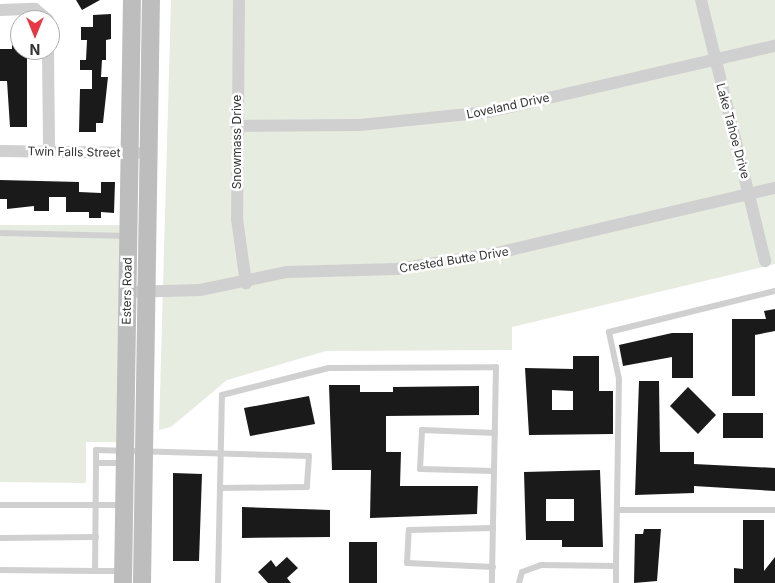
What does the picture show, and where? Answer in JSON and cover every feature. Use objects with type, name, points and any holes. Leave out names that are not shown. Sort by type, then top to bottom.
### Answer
[{"type":"main road","name":"Esters Road","points":[[132,0],[145,292],[142,583]]},
{"type":"main road","name":"Esters Road","points":[[123,577],[129,236],[140,153],[151,0]]},
{"type":"street","name":"Snowmass Drive","points":[[239,0],[236,126],[237,219],[246,283]]},
{"type":"street","name":"Lake Tahoe Drive","points":[[701,0],[765,261]]},
{"type":"street","name":"Loveland Drive","points":[[236,126],[360,125],[471,114],[775,46]]},
{"type":"street","points":[[48,60],[49,152]]},
{"type":"street","name":"Twin Falls Street","points":[[0,151],[140,153]]},
{"type":"street","name":"Crested Butte Drive","points":[[127,292],[200,290],[246,283],[287,272],[397,269],[502,253],[749,192],[775,188]]},
{"type":"lane","points":[[0,233],[129,236]]},
{"type":"lane","points":[[616,583],[618,379],[609,332],[775,291]]},
{"type":"lane","points":[[218,583],[222,395],[329,368],[496,367],[492,583]]},
{"type":"lane","points":[[494,471],[420,469],[422,430],[495,433]]},
{"type":"lane","points":[[95,571],[96,450],[124,457]]},
{"type":"lane","points":[[96,463],[144,452],[309,456],[307,487],[220,488]]},
{"type":"lane","points":[[0,505],[124,504]]},
{"type":"lane","points":[[618,510],[775,510]]},
{"type":"lane","points":[[493,528],[409,530],[407,563],[493,567]]},
{"type":"lane","points":[[0,538],[96,538]]},
{"type":"lane","points":[[519,583],[522,572],[541,565],[616,566]]},
{"type":"lane","points":[[0,570],[95,571],[123,577]]},
{"type":"shaded area","points":[[171,0],[775,0],[775,264],[512,327],[512,350],[326,351],[227,380],[171,427],[159,430]]},
{"type":"shaded area","points":[[0,225],[121,225],[120,442],[86,442],[86,483],[0,482]]},
{"type":"building","points":[[76,0],[100,0],[82,10]]},
{"type":"building","points":[[111,14],[111,39],[106,40],[106,60],[102,60],[101,77],[108,77],[103,123],[96,123],[96,132],[79,132],[80,89],[92,89],[92,70],[80,70],[80,60],[86,60],[87,40],[81,40],[81,27],[93,27],[93,15]]},
{"type":"building","points":[[0,49],[10,49],[10,60],[27,60],[27,127],[10,127],[7,81],[0,81]]},
{"type":"building","points":[[0,180],[79,182],[79,192],[101,193],[101,182],[115,182],[114,213],[101,212],[101,218],[89,218],[89,212],[66,212],[66,197],[49,197],[49,211],[34,211],[34,206],[7,209],[7,199],[0,199]]},
{"type":"building","points":[[775,309],[775,331],[755,335],[755,396],[732,396],[732,319],[766,319],[764,311]]},
{"type":"building","points":[[672,333],[693,333],[693,378],[672,378],[672,357],[623,366],[619,345]]},
{"type":"building","points":[[573,356],[599,356],[599,391],[613,391],[613,434],[529,435],[525,368],[573,369]],"holes":[[[552,390],[573,391],[573,410],[552,410]]]},
{"type":"building","points":[[639,381],[659,381],[660,452],[694,452],[694,464],[775,468],[775,491],[694,486],[694,493],[635,495]]},
{"type":"building","points":[[329,385],[360,385],[360,392],[393,392],[393,387],[479,386],[479,415],[386,416],[386,452],[401,452],[400,486],[478,486],[477,514],[370,518],[371,470],[332,470]]},
{"type":"building","points":[[688,387],[716,415],[698,434],[670,406]]},
{"type":"building","points":[[309,396],[315,424],[250,436],[244,408]]},
{"type":"building","points":[[723,413],[763,413],[763,438],[723,438]]},
{"type":"building","points":[[600,470],[603,547],[562,547],[562,540],[526,540],[524,472]],"holes":[[[546,499],[574,499],[574,521],[546,521]]]},
{"type":"building","points":[[173,473],[202,474],[199,561],[173,561]]},
{"type":"building","points":[[242,507],[330,510],[330,537],[242,538]]},
{"type":"building","points":[[743,520],[764,520],[764,571],[775,557],[775,583],[734,583],[734,568],[743,569]]},
{"type":"building","points":[[644,529],[661,529],[657,581],[634,583],[635,534],[643,534]]},
{"type":"building","points":[[349,542],[377,542],[377,583],[349,583]]},
{"type":"building","points":[[287,557],[298,568],[287,578],[291,583],[268,583],[258,572],[271,560],[276,567]]}]
